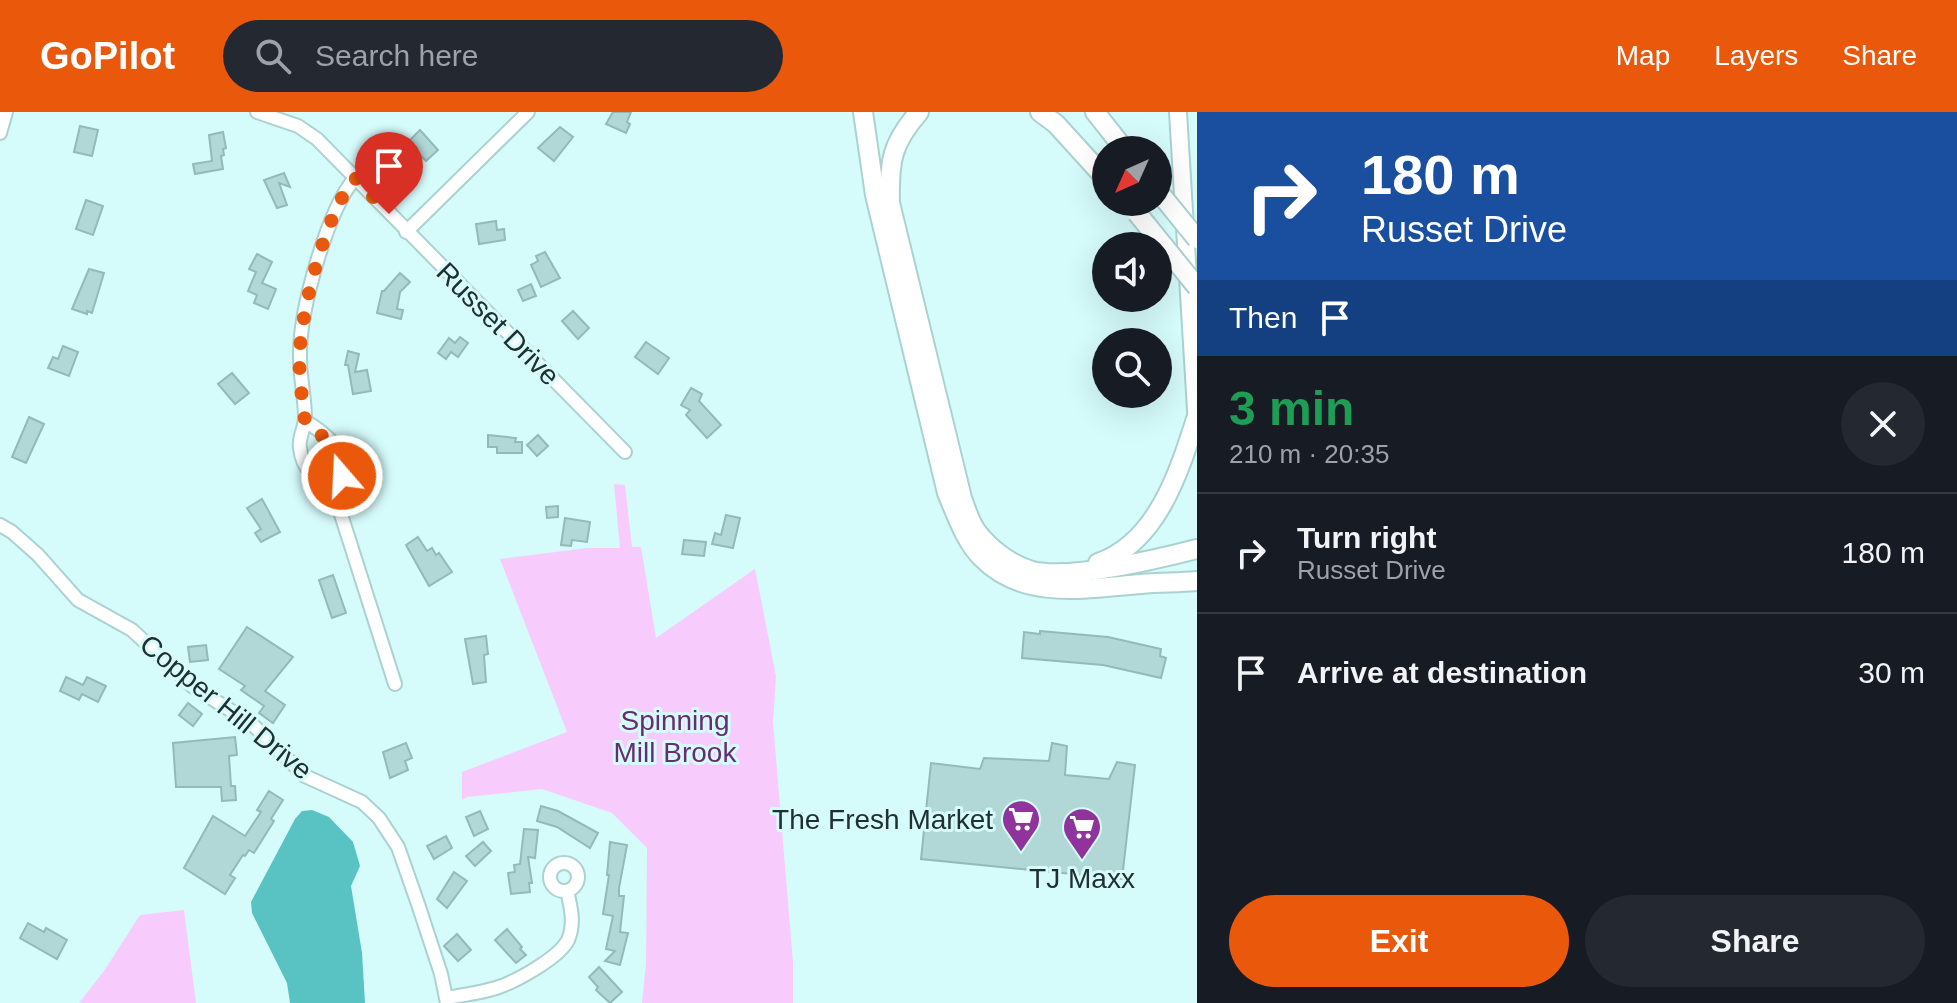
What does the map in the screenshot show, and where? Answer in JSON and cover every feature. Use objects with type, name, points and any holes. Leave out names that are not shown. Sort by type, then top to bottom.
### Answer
[{"type":"highway","points":[[863,112],[875,195],[947,493],[963,531],[983,559],[1009,578],[1039,587],[1070,590],[1197,581]]},
{"type":"highway","points":[[919,112],[899,136],[889,164],[890,203],[962,498],[976,531],[1001,557],[1033,571],[1073,572],[1153,560],[1197,549]]},
{"type":"highway","points":[[1040,112],[1092,161]]},
{"type":"highway","points":[[1059,112],[1092,157]]},
{"type":"highway","points":[[1095,112],[1114,136]]},
{"type":"highway","points":[[1172,208],[1197,239]]},
{"type":"highway","points":[[1139,216],[1197,287]]},
{"type":"highway","points":[[1073,572],[1105,561],[1128,546],[1151,520],[1171,489],[1196,419]]},
{"type":"main road","points":[[1178,112],[1197,426]]},
{"type":"street","points":[[0,133],[6,112]]},
{"type":"street","name":"Russet Drive","points":[[257,112],[298,126],[317,139],[625,452]]},
{"type":"street","points":[[406,232],[528,112]]},
{"type":"street","points":[[305,421],[339,451],[346,465],[341,478],[331,483],[315,479],[306,467],[299,448],[305,421],[300,385],[300,349],[304,315],[331,222],[343,192],[355,178]]},
{"type":"street","points":[[331,483],[395,684]]},
{"type":"street","name":"Copper Hill Drive","points":[[0,525],[38,555],[78,600],[132,630],[192,686],[252,724],[305,776],[362,802],[379,818],[398,847],[441,974],[446,1001]]},
{"type":"street","points":[[446,1001],[497,988],[543,964],[567,943],[572,926],[572,908],[567,891]]},
{"type":"green space","name":"Spinning Mill Brook","points":[[614,484],[625,485],[632,547],[641,547],[656,638],[755,569],[776,676],[773,722],[793,962],[793,1003],[642,1003],[646,964],[647,848],[612,813],[542,789],[462,800],[462,772],[567,732],[500,559],[587,548],[620,548]]},
{"type":"green space","points":[[184,910],[196,1003],[79,1003],[140,915]]},
{"type":"water","points":[[312,810],[329,817],[353,842],[360,866],[351,886],[362,953],[365,1003],[290,1003],[287,983],[252,913],[251,902],[295,819],[302,811]]},
{"type":"building","points":[[613,112],[631,112],[626,133],[606,124]]},
{"type":"building","points":[[80,126],[98,130],[92,156],[74,152]]},
{"type":"building","points":[[560,127],[573,137],[554,161],[538,148]]},
{"type":"building","points":[[420,130],[438,150],[426,161],[408,142]]},
{"type":"building","points":[[223,132],[226,148],[221,156],[223,169],[195,174],[193,164],[212,161],[209,135]]},
{"type":"building","points":[[284,173],[290,187],[279,183],[287,205],[277,208],[264,180]]},
{"type":"building","points":[[86,200],[103,206],[93,235],[76,229]]},
{"type":"building","points":[[496,221],[497,230],[504,229],[505,240],[479,244],[476,224]]},
{"type":"building","points":[[545,252],[560,278],[541,287],[531,265],[538,261],[536,256]]},
{"type":"building","points":[[257,254],[272,262],[262,283],[276,289],[268,309],[254,303],[257,295],[248,291],[256,272],[249,269]]},
{"type":"building","points":[[89,269],[104,273],[92,313],[87,311],[87,314],[72,309]]},
{"type":"building","points":[[400,273],[410,282],[400,292],[397,309],[403,310],[401,319],[377,313],[382,291]]},
{"type":"building","points":[[531,284],[536,296],[523,301],[518,290]]},
{"type":"building","points":[[573,311],[589,328],[578,339],[562,321]]},
{"type":"building","points":[[460,337],[468,343],[458,357],[451,352],[446,359],[438,353],[449,338],[455,343]]},
{"type":"building","points":[[646,342],[669,358],[658,374],[635,357]]},
{"type":"building","points":[[63,346],[78,352],[69,376],[48,368],[53,357],[58,359]]},
{"type":"building","points":[[348,351],[359,354],[355,372],[367,370],[371,391],[353,394],[348,365],[345,365]]},
{"type":"building","points":[[232,373],[249,393],[235,404],[218,384]]},
{"type":"building","points":[[691,388],[702,394],[699,401],[721,425],[707,438],[686,415],[690,410],[681,405]]},
{"type":"building","points":[[29,417],[44,424],[26,463],[12,457]]},
{"type":"building","points":[[488,435],[516,438],[515,442],[522,442],[522,453],[497,453],[497,447],[488,447]]},
{"type":"building","points":[[538,435],[548,446],[537,456],[527,445]]},
{"type":"building","points":[[262,499],[280,532],[261,542],[255,533],[261,529],[247,508]]},
{"type":"building","points":[[558,506],[558,517],[547,518],[546,507]]},
{"type":"building","points":[[726,515],[740,518],[733,548],[712,544],[715,533],[721,535]]},
{"type":"building","points":[[565,518],[590,522],[587,542],[572,540],[571,546],[561,545]]},
{"type":"building","points":[[418,537],[427,551],[432,548],[436,555],[439,553],[452,572],[429,586],[406,545]]},
{"type":"building","points":[[684,540],[706,542],[704,556],[682,554]]},
{"type":"building","points":[[333,575],[346,613],[332,618],[319,580]]},
{"type":"building","points":[[247,627],[293,657],[265,691],[285,705],[273,723],[259,713],[264,706],[241,690],[245,686],[219,669]]},
{"type":"building","points":[[1040,631],[1108,637],[1161,649],[1160,656],[1166,658],[1161,678],[1103,665],[1022,658],[1024,632],[1040,634]]},
{"type":"building","points":[[486,636],[486,682],[473,684],[465,639]]},
{"type":"building","points":[[206,645],[208,660],[190,662],[188,647]]},
{"type":"building","points":[[66,677],[83,685],[87,677],[106,686],[98,702],[82,694],[79,700],[60,691]]},
{"type":"building","points":[[188,703],[202,714],[193,726],[179,715]]},
{"type":"building","points":[[235,737],[237,755],[229,756],[231,786],[235,786],[236,800],[222,801],[221,787],[176,787],[173,743]]},
{"type":"building","points":[[406,743],[412,758],[405,761],[408,770],[390,778],[383,752]]},
{"type":"building","points":[[1052,743],[1067,746],[1065,775],[1109,779],[1117,762],[1135,765],[1122,879],[921,859],[931,763],[980,769],[984,758],[1049,761]]},
{"type":"building","points":[[269,791],[283,800],[254,853],[249,850],[243,855],[230,875],[235,878],[225,894],[184,868],[213,816],[245,836],[261,812],[257,810]]},
{"type":"building","points":[[541,806],[558,811],[598,833],[590,848],[557,827],[537,821]]},
{"type":"building","points":[[480,811],[488,829],[474,836],[466,817]]},
{"type":"building","points":[[524,829],[538,830],[535,858],[528,857],[532,883],[529,883],[530,892],[511,894],[508,873],[515,872],[514,865],[520,864]]},
{"type":"building","points":[[446,836],[452,848],[434,859],[427,846]]},
{"type":"building","points":[[483,842],[491,851],[475,866],[466,856]]},
{"type":"building","points":[[610,842],[627,845],[619,896],[624,896],[620,932],[628,933],[620,965],[605,961],[615,951],[606,949],[613,916],[603,914]]},
{"type":"building","points":[[454,872],[467,881],[447,908],[437,899]]},
{"type":"building","points":[[28,923],[44,932],[46,928],[67,940],[57,959],[20,938]]},
{"type":"building","points":[[507,929],[526,955],[516,963],[495,940]]},
{"type":"building","points":[[457,934],[471,950],[458,961],[444,946]]},
{"type":"building","points":[[599,967],[622,992],[610,1003],[596,990],[598,987],[589,977]]},
{"type":"place","name":"The Fresh Market","points":[[1021,853]]},
{"type":"place","name":"TJ Maxx","points":[[1082,861]]},
{"type":"route","points":[[342,476],[346,465],[339,451],[305,421],[300,385],[304,315],[331,222],[343,192],[355,178],[389,214]]}]
